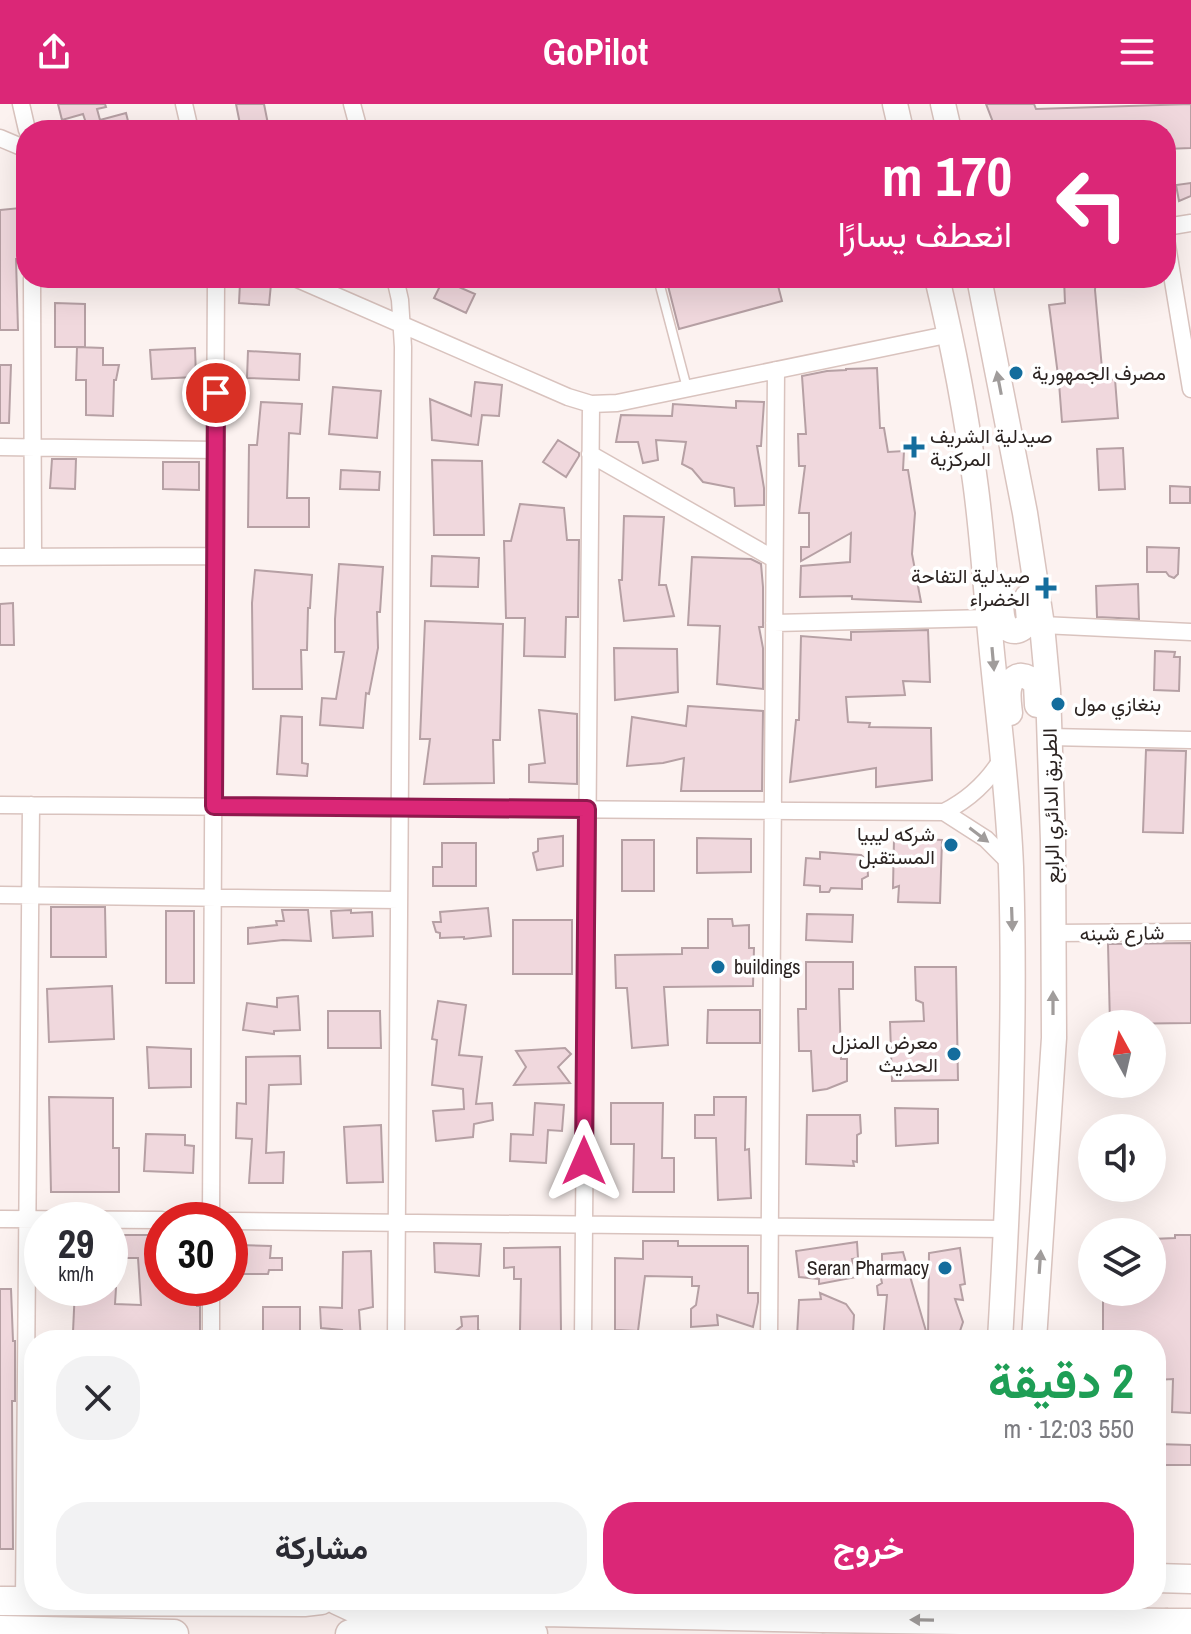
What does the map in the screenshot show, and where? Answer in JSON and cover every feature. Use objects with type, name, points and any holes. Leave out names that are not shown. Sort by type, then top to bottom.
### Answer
[{"type":"highway","points":[[1166,1578],[1191,1579]]},
{"type":"highway","points":[[456,1610],[1191,1623]]},
{"type":"highway","points":[[872,1610],[873,1634]]},
{"type":"highway","points":[[1108,1634],[1111,1610]]},
{"type":"highway","points":[[0,1630],[174,1634]]},
{"type":"highway","points":[[350,1634],[366,1630],[533,1634]]},
{"type":"main road","name":"الطريق الدائري الرابع","points":[[940,288],[951,334],[970,449],[1008,823],[1012,995],[1001,1330]]},
{"type":"main road","name":"الطريق الدائري الرابع","points":[[981,288],[1026,522],[1042,625],[1048,690],[1054,1038],[1035,1330]]},
{"type":"main road","points":[[970,449],[984,470],[992,499],[1003,623],[1006,628],[1017,632],[1029,621],[1019,544],[1019,536],[1026,522]]},
{"type":"main road","points":[[1008,823],[1018,802],[1009,688],[1015,677],[1021,675],[1036,684],[1038,797],[1042,817],[1053,841]]},
{"type":"main road","points":[[983,1634],[984,1610]]},
{"type":"main road","points":[[1011,1634],[1013,1610]]},
{"type":"street","points":[[32,288],[33,557]]},
{"type":"street","points":[[211,1202],[216,288]]},
{"type":"street","points":[[318,288],[568,397],[591,404],[617,403],[951,334]]},
{"type":"street","points":[[396,1330],[403,324],[397,288]]},
{"type":"street","points":[[1174,288],[1191,389]]},
{"type":"street","points":[[769,1330],[776,370]]},
{"type":"street","points":[[583,1330],[591,404]]},
{"type":"street","points":[[0,447],[216,450]]},
{"type":"street","points":[[590,454],[774,559]]},
{"type":"street","points":[[0,557],[215,556]]},
{"type":"street","points":[[774,623],[989,618]]},
{"type":"street","points":[[1042,625],[1191,632]]},
{"type":"street","points":[[1049,737],[1191,740]]},
{"type":"street","points":[[0,805],[944,812],[965,800],[987,781],[1003,756]]},
{"type":"street","points":[[28,1202],[31,805]]},
{"type":"street","points":[[944,812],[986,839],[1010,863]]},
{"type":"street","points":[[0,895],[399,900]]},
{"type":"street","name":"شارع شبنه","points":[[1053,933],[1191,932]]},
{"type":"street","points":[[0,1219],[24,1219]]},
{"type":"street","points":[[248,1221],[1006,1229]]},
{"type":"street","points":[[12,1601],[24,1306]]},
{"type":"street","points":[[211,1306],[211,1330]]},
{"type":"lane","points":[[661,288],[687,388]]},
{"type":"building","points":[[58,104],[105,104],[106,107],[97,109],[100,120],[85,120],[83,114],[62,120]]},
{"type":"building","points":[[236,104],[264,104],[267,120],[239,120]]},
{"type":"building","points":[[986,104],[1034,104],[1036,109],[1191,104],[1191,148],[1176,149],[1176,120],[992,120]]},
{"type":"building","points":[[126,113],[128,120],[100,120]]},
{"type":"building","points":[[1191,183],[1191,196],[1179,201],[1176,185]]},
{"type":"building","points":[[16,208],[18,330],[0,330],[0,210]]},
{"type":"building","points":[[240,288],[271,288],[269,305],[239,303]]},
{"type":"building","points":[[439,288],[461,288],[475,294],[466,313],[434,298]]},
{"type":"building","points":[[669,288],[779,288],[782,301],[679,329]]},
{"type":"building","points":[[1064,288],[1095,288],[1103,380],[1115,379],[1118,418],[1062,422],[1049,305],[1065,303]]},
{"type":"building","points":[[55,303],[85,304],[85,347],[55,347]]},
{"type":"building","points":[[77,347],[103,348],[103,365],[119,365],[114,380],[113,416],[86,415],[86,380],[76,380]]},
{"type":"building","points":[[195,348],[196,377],[152,379],[150,350]]},
{"type":"building","points":[[248,351],[300,354],[299,380],[247,378]]},
{"type":"building","points":[[0,365],[11,365],[9,423],[0,423]]},
{"type":"building","points":[[877,368],[880,428],[884,428],[888,452],[904,451],[903,470],[908,470],[915,513],[912,554],[921,602],[852,599],[852,596],[800,597],[801,566],[850,562],[851,533],[801,561],[801,547],[809,547],[809,513],[799,513],[805,466],[799,466],[798,434],[806,434],[802,376]]},
{"type":"building","points":[[475,382],[502,385],[499,416],[482,415],[478,445],[432,440],[430,399],[471,416]]},
{"type":"building","points":[[333,387],[381,391],[377,438],[329,434]]},
{"type":"building","points":[[736,401],[764,402],[761,446],[757,446],[764,505],[735,506],[734,488],[703,482],[692,469],[682,464],[686,442],[656,440],[658,460],[643,463],[638,442],[616,442],[621,415],[672,416],[673,404],[736,408]]},
{"type":"building","points":[[261,402],[302,404],[300,434],[289,433],[287,498],[309,498],[309,527],[248,527],[249,445],[257,445]]},
{"type":"building","points":[[558,440],[579,453],[566,477],[543,462]]},
{"type":"building","points":[[1123,448],[1125,489],[1099,490],[1097,449]]},
{"type":"building","points":[[52,459],[76,459],[75,489],[50,488]]},
{"type":"building","points":[[432,460],[482,461],[484,535],[434,535]]},
{"type":"building","points":[[163,462],[199,462],[199,490],[163,489]]},
{"type":"building","points":[[341,470],[380,472],[379,490],[340,489]]},
{"type":"building","points":[[1170,486],[1190,487],[1190,503],[1170,503]]},
{"type":"building","points":[[520,504],[564,508],[567,540],[579,540],[578,617],[566,617],[565,657],[524,656],[525,618],[506,618],[504,541],[511,541]]},
{"type":"building","points":[[624,516],[664,517],[659,585],[666,585],[674,616],[624,621],[619,580],[622,580]]},
{"type":"building","points":[[1147,547],[1179,548],[1178,574],[1174,578],[1166,572],[1147,572]]},
{"type":"building","points":[[432,556],[479,558],[478,587],[431,586]]},
{"type":"building","points":[[692,557],[751,559],[761,564],[763,627],[759,627],[763,648],[763,689],[717,684],[720,626],[688,625]]},
{"type":"building","points":[[339,564],[383,567],[380,612],[377,612],[378,648],[369,694],[366,693],[363,728],[320,725],[322,698],[336,699],[344,652],[335,652]]},
{"type":"building","points":[[255,570],[312,575],[307,650],[301,650],[302,689],[253,689],[252,603]]},
{"type":"building","points":[[1138,584],[1139,619],[1097,617],[1096,586]]},
{"type":"building","points":[[13,603],[14,645],[0,645],[0,604]]},
{"type":"building","points":[[425,621],[503,624],[500,740],[493,740],[494,783],[424,784],[430,739],[420,739]]},
{"type":"building","points":[[928,630],[930,682],[903,681],[905,695],[846,697],[848,722],[870,723],[869,727],[931,728],[932,780],[876,787],[876,768],[790,782],[796,720],[799,720],[801,636],[851,640],[851,632]]},
{"type":"building","points":[[614,648],[677,649],[678,692],[615,700]]},
{"type":"building","points":[[1155,651],[1175,652],[1174,657],[1180,657],[1179,691],[1154,690]]},
{"type":"building","points":[[688,706],[763,711],[762,791],[681,791],[684,758],[627,766],[632,717],[686,726]]},
{"type":"building","points":[[539,710],[577,714],[577,784],[529,782],[529,765],[545,763]]},
{"type":"building","points":[[281,716],[302,717],[302,763],[308,764],[307,776],[277,774]]},
{"type":"building","points":[[1146,750],[1186,751],[1183,833],[1143,832]]},
{"type":"building","points":[[563,836],[563,866],[537,870],[533,853],[538,851],[538,839]]},
{"type":"building","points":[[697,838],[751,839],[751,872],[697,873]]},
{"type":"building","points":[[894,838],[942,840],[940,903],[898,902],[899,886],[893,888]]},
{"type":"building","points":[[622,840],[654,840],[654,891],[622,891]]},
{"type":"building","points":[[442,843],[476,843],[476,886],[433,886],[433,867],[442,867]]},
{"type":"building","points":[[820,852],[861,855],[867,860],[868,876],[862,879],[862,889],[831,888],[829,892],[820,892],[820,886],[804,885],[806,858],[820,859]]},
{"type":"building","points":[[51,907],[105,907],[106,957],[51,957]]},
{"type":"building","points":[[488,908],[491,936],[440,938],[440,933],[436,932],[433,922],[441,922],[440,912]]},
{"type":"building","points":[[282,910],[308,910],[311,941],[248,944],[248,928],[277,925],[276,921],[284,921]]},
{"type":"building","points":[[351,910],[351,913],[372,912],[373,936],[333,938],[331,911]]},
{"type":"building","points":[[166,911],[194,911],[194,983],[166,983]]},
{"type":"building","points":[[807,914],[853,915],[852,942],[806,940]]},
{"type":"building","points":[[708,919],[732,919],[733,926],[749,925],[749,948],[754,948],[753,986],[664,987],[668,1045],[632,1048],[627,988],[616,988],[615,955],[682,954],[682,948],[708,948]]},
{"type":"building","points":[[513,920],[572,920],[572,974],[513,974]]},
{"type":"building","points":[[1191,943],[1191,1023],[1166,1023],[1166,1010],[1110,1010],[1108,944]]},
{"type":"building","points":[[806,962],[853,962],[853,989],[839,989],[841,1059],[847,1059],[847,1081],[813,1091],[811,1051],[799,1051],[798,1009],[806,1009]]},
{"type":"building","points":[[915,967],[956,967],[958,1080],[892,1081],[890,1022],[924,1021],[923,1003],[916,1000]]},
{"type":"building","points":[[112,986],[114,1039],[49,1042],[47,989]]},
{"type":"building","points":[[298,996],[300,1030],[274,1031],[274,1034],[243,1030],[247,1003],[277,1007],[277,998]]},
{"type":"building","points":[[438,1001],[466,1005],[459,1055],[482,1057],[476,1104],[492,1103],[493,1120],[474,1124],[473,1137],[436,1141],[433,1111],[464,1109],[463,1089],[432,1085],[437,1040],[432,1039]]},
{"type":"building","points":[[708,1010],[760,1010],[760,1043],[707,1043]]},
{"type":"building","points":[[328,1011],[380,1011],[381,1048],[328,1048]]},
{"type":"building","points":[[147,1047],[191,1049],[191,1087],[149,1088]]},
{"type":"building","points":[[565,1048],[571,1054],[558,1067],[570,1083],[514,1085],[526,1067],[516,1051]]},
{"type":"building","points":[[300,1056],[301,1084],[269,1085],[266,1153],[284,1152],[283,1183],[249,1183],[252,1139],[236,1138],[237,1103],[246,1104],[246,1057]]},
{"type":"building","points":[[49,1097],[113,1098],[113,1148],[119,1148],[119,1192],[51,1192]]},
{"type":"building","points":[[714,1097],[746,1097],[745,1150],[749,1149],[751,1198],[718,1200],[716,1138],[695,1138],[695,1115],[714,1115]]},
{"type":"building","points":[[535,1103],[564,1105],[562,1131],[548,1130],[546,1163],[510,1161],[511,1134],[533,1135]]},
{"type":"building","points":[[611,1103],[663,1103],[662,1158],[674,1158],[674,1192],[633,1192],[634,1144],[611,1144]]},
{"type":"building","points":[[895,1108],[938,1109],[938,1143],[896,1146]]},
{"type":"building","points":[[807,1115],[860,1115],[861,1133],[857,1135],[857,1162],[853,1161],[854,1166],[806,1164]]},
{"type":"building","points":[[381,1125],[383,1182],[347,1183],[344,1127]]},
{"type":"building","points":[[146,1134],[185,1135],[185,1145],[194,1146],[193,1173],[144,1171]]},
{"type":"building","points":[[128,1235],[144,1235],[144,1306],[200,1306],[200,1330],[73,1330],[74,1306],[141,1305],[138,1258],[128,1258]]},
{"type":"building","points":[[1191,1235],[1191,1413],[1172,1412],[1173,1379],[1166,1379],[1166,1330],[1103,1330],[1103,1306],[1166,1306],[1166,1238]]},
{"type":"building","points":[[643,1241],[678,1241],[678,1246],[748,1246],[748,1293],[758,1293],[753,1327],[717,1315],[718,1325],[691,1327],[691,1309],[696,1305],[699,1286],[692,1286],[692,1277],[645,1276],[638,1330],[615,1330],[615,1258],[643,1259]]},
{"type":"building","points":[[857,1242],[858,1258],[852,1259],[856,1277],[819,1284],[819,1279],[799,1277],[796,1251]]},
{"type":"building","points":[[434,1243],[481,1244],[479,1276],[435,1272]]},
{"type":"building","points":[[248,1245],[271,1246],[270,1258],[282,1258],[282,1270],[269,1270],[268,1274],[248,1274]]},
{"type":"building","points":[[560,1247],[561,1330],[520,1330],[521,1279],[514,1279],[514,1267],[504,1268],[504,1248]]},
{"type":"building","points":[[960,1248],[965,1284],[960,1285],[963,1300],[955,1299],[963,1322],[960,1330],[928,1330],[929,1253]]},
{"type":"building","points":[[371,1251],[373,1307],[359,1310],[360,1330],[321,1328],[320,1307],[342,1308],[343,1252]]},
{"type":"building","points":[[903,1252],[926,1330],[884,1330],[887,1295],[878,1295],[877,1286],[882,1283],[878,1264],[882,1264],[882,1254]]},
{"type":"building","points":[[0,1289],[11,1289],[15,1341],[15,1401],[12,1401],[13,1549],[0,1549]]},
{"type":"building","points":[[820,1293],[846,1304],[854,1315],[853,1330],[797,1330],[799,1300],[821,1299]]},
{"type":"building","points":[[263,1307],[300,1307],[300,1330],[263,1330]]},
{"type":"building","points":[[478,1316],[478,1330],[457,1330],[462,1326],[461,1317]]},
{"type":"building","points":[[1166,1444],[1191,1445],[1191,1465],[1166,1465]]},
{"type":"place","name":"مصرف الجمهورية","points":[[1016,373]]},
{"type":"place","name":"صيدلية الشريف المركزية","points":[[914,447]]},
{"type":"place","name":"صيدلية التفاحة الخضراء","points":[[1046,588]]},
{"type":"place","name":"بنغازي مول","points":[[1058,704]]},
{"type":"place","name":"شركه ليبيا المستقبل","points":[[951,845]]},
{"type":"place","name":"buildings","points":[[718,967]]},
{"type":"place","name":"معرض المنزل الحديث","points":[[954,1054]]},
{"type":"place","name":"Seran Pharmacy","points":[[945,1268]]},
{"type":"route","points":[[216,393],[214,806],[587,809],[584,1161]]}]
